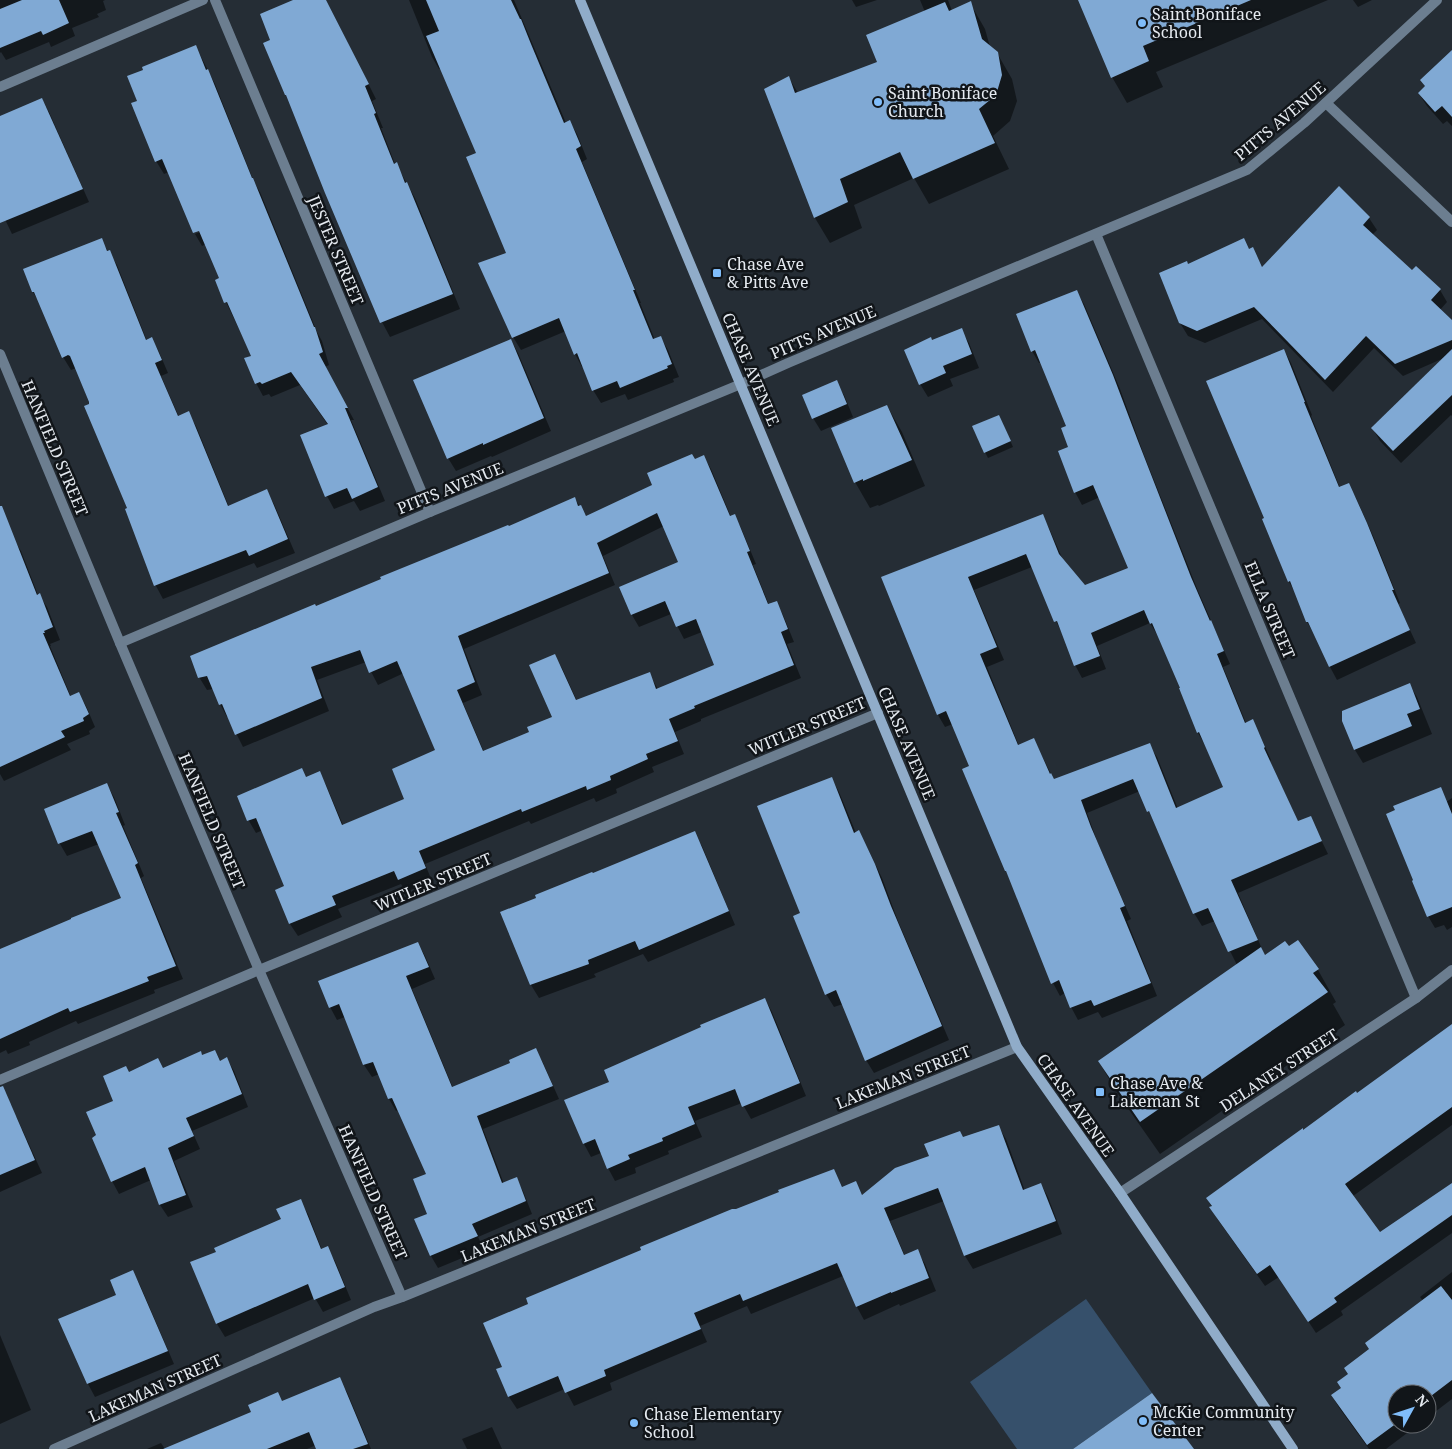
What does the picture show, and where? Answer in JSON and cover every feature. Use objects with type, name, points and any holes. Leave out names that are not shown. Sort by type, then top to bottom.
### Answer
[{"type":"street","points":[[0,87],[203,0]]},
{"type":"street","name":"JESTER STREET","points":[[215,0],[430,512]]},
{"type":"street","name":"CHASE AVENUE","points":[[580,0],[1017,1047],[1120,1193],[1293,1449]]},
{"type":"street","name":"PITTS AVENUE","points":[[120,642],[741,384],[1246,170],[1304,123],[1437,0]]},
{"type":"street","points":[[1326,103],[1452,222]]},
{"type":"street","name":"ELLA STREET","points":[[1096,234],[1416,998]]},
{"type":"street","name":"HANFIELD STREET","points":[[0,354],[259,970],[402,1297]]},
{"type":"street","name":"WITLER STREET","points":[[0,1080],[259,970],[878,713]]},
{"type":"street","name":"DELANEY STREET","points":[[1120,1193],[1416,998],[1452,970]]},
{"type":"street","name":"LAKEMAN STREET","points":[[54,1449],[374,1307],[1017,1047]]},
{"type":"shaded area","points":[[1086,1299],[1152,1393],[1073,1449],[1017,1449],[970,1382]]},
{"type":"building","points":[[22,0],[59,0],[69,23],[43,35],[41,31],[0,48],[0,9]]},
{"type":"building","points":[[293,0],[326,0],[369,84],[365,86],[394,164],[397,162],[405,183],[407,182],[453,294],[380,323],[263,43],[270,40],[260,14]]},
{"type":"building","points":[[426,0],[511,0],[521,19],[564,123],[570,120],[581,146],[576,149],[635,290],[633,290],[653,339],[661,336],[672,364],[667,366],[668,368],[620,388],[617,381],[592,391],[577,353],[574,355],[559,318],[512,338],[478,263],[506,253],[466,157],[476,153],[426,36],[439,31]]},
{"type":"building","name":"Saint Boniface School","points":[[1078,0],[1251,0],[1143,46],[1149,61],[1111,78]]},
{"type":"building","name":"Saint Boniface Church","points":[[971,1],[982,39],[998,52],[1002,75],[996,95],[979,109],[995,143],[913,179],[900,152],[840,179],[848,202],[814,218],[764,89],[789,76],[795,93],[877,62],[866,35],[945,2],[949,11]]},
{"type":"building","points":[[196,45],[206,70],[208,69],[315,327],[323,352],[319,354],[348,408],[345,408],[378,487],[352,499],[347,488],[325,497],[300,435],[328,424],[291,372],[262,384],[260,382],[255,384],[244,358],[251,356],[227,302],[224,303],[215,280],[219,278],[199,231],[193,233],[162,159],[155,162],[131,103],[137,101],[127,76],[143,70],[142,67]]},
{"type":"building","points":[[1452,50],[1452,117],[1442,106],[1435,112],[1418,93],[1425,86],[1420,80]]},
{"type":"building","points":[[42,98],[83,189],[0,223],[0,116]]},
{"type":"building","points":[[1339,186],[1370,217],[1363,225],[1412,270],[1416,266],[1441,289],[1431,300],[1452,320],[1452,340],[1395,364],[1366,336],[1325,380],[1254,307],[1197,331],[1179,323],[1159,273],[1187,261],[1188,264],[1244,238],[1249,249],[1253,247],[1262,267]]},
{"type":"building","points":[[102,238],[107,251],[110,250],[146,340],[152,337],[162,360],[155,363],[178,416],[189,411],[228,506],[267,489],[288,539],[249,556],[246,550],[154,586],[125,509],[127,508],[84,406],[89,404],[89,402],[70,356],[62,358],[23,269]]},
{"type":"building","points":[[1077,290],[1113,375],[1191,577],[1224,651],[1217,654],[1245,723],[1253,719],[1264,748],[1298,821],[1311,816],[1322,841],[1231,880],[1258,940],[1228,952],[1208,908],[1193,914],[1149,811],[1147,812],[1133,779],[1081,800],[1125,906],[1120,908],[1151,983],[1094,1006],[1091,1000],[1070,1008],[1059,980],[1051,984],[1006,871],[962,769],[969,766],[946,711],[937,715],[881,577],[1043,514],[1059,554],[1085,585],[1128,568],[1093,485],[1074,493],[1058,451],[1068,447],[1061,428],[1066,426],[1035,350],[1031,352],[1016,314]],"holes":[[[1026,554],[1054,622],[1057,621],[1074,666],[1100,656],[1091,633],[1144,610],[1150,624],[1152,623],[1197,733],[1199,732],[1223,787],[1176,808],[1150,743],[1054,779],[1034,738],[1018,745],[980,654],[997,647],[968,577]]]},
{"type":"building","points":[[962,328],[972,354],[943,366],[946,373],[919,385],[904,350],[931,337],[932,340]]},
{"type":"building","points":[[511,339],[544,418],[447,459],[413,380]]},
{"type":"building","points":[[1284,349],[1339,487],[1349,483],[1410,630],[1329,667],[1308,622],[1306,622],[1290,581],[1288,582],[1262,519],[1264,518],[1206,381]]},
{"type":"building","points":[[1452,349],[1452,395],[1393,451],[1371,428]]},
{"type":"building","points":[[837,380],[847,404],[812,419],[802,395]]},
{"type":"building","points":[[887,405],[912,460],[854,483],[831,428]]},
{"type":"building","points":[[999,415],[1011,441],[984,453],[972,426]]},
{"type":"building","points":[[692,454],[695,459],[704,455],[730,516],[735,514],[750,551],[747,552],[768,604],[777,601],[788,629],[781,632],[794,665],[694,706],[695,708],[669,719],[678,741],[646,754],[648,759],[610,776],[611,780],[587,790],[586,786],[522,812],[521,809],[419,851],[426,868],[398,880],[394,871],[332,896],[336,905],[289,924],[275,890],[284,886],[256,818],[247,821],[237,796],[302,768],[306,777],[320,771],[342,825],[404,799],[392,769],[435,750],[397,661],[369,673],[360,650],[311,667],[322,698],[235,735],[222,704],[219,705],[207,676],[198,678],[190,656],[315,604],[316,606],[381,579],[380,577],[509,526],[575,497],[578,506],[581,505],[586,516],[652,485],[647,473]],"holes":[[[657,513],[678,562],[619,587],[631,615],[665,601],[676,627],[696,619],[714,665],[656,689],[650,672],[576,700],[555,654],[529,665],[552,717],[527,727],[529,732],[483,751],[457,690],[475,682],[458,636],[609,573],[597,543]]]},
{"type":"building","points":[[0,506],[2,506],[37,595],[40,593],[53,627],[43,633],[70,696],[79,692],[89,714],[83,718],[84,721],[61,731],[65,737],[0,767]]},
{"type":"building","points":[[1410,683],[1420,709],[1407,714],[1412,726],[1354,750],[1342,721],[1342,711]]},
{"type":"building","points":[[832,777],[854,833],[859,830],[875,864],[942,1026],[865,1061],[836,990],[825,995],[793,916],[800,913],[757,806]]},
{"type":"building","points":[[107,783],[119,812],[116,813],[138,863],[135,865],[176,966],[147,977],[149,981],[70,1012],[68,1008],[0,1039],[0,949],[121,898],[92,831],[58,844],[44,809]]},
{"type":"building","points":[[1441,787],[1452,814],[1452,907],[1427,917],[1386,814],[1395,810],[1393,806]]},
{"type":"building","points":[[695,831],[729,911],[639,950],[635,941],[588,960],[589,964],[530,985],[500,912],[536,898],[535,895]]},
{"type":"building","points":[[1298,940],[1319,969],[1313,973],[1328,992],[1140,1122],[1098,1061],[1261,947],[1265,955],[1285,941],[1289,946]]},
{"type":"building","points":[[418,942],[429,967],[406,976],[452,1087],[510,1063],[509,1060],[536,1048],[553,1086],[477,1116],[502,1183],[517,1177],[526,1201],[472,1224],[478,1236],[430,1256],[414,1219],[427,1214],[413,1179],[426,1174],[392,1098],[388,1099],[373,1062],[363,1065],[339,1004],[329,1008],[318,981]]},
{"type":"building","points":[[765,998],[800,1083],[742,1107],[735,1089],[688,1107],[695,1124],[662,1138],[663,1141],[628,1155],[630,1159],[607,1169],[595,1139],[583,1144],[564,1100],[609,1082],[604,1070],[701,1027],[700,1025]]},
{"type":"building","points":[[1452,1024],[1452,1107],[1345,1184],[1380,1232],[1452,1183],[1452,1215],[1334,1298],[1337,1302],[1308,1322],[1270,1265],[1257,1274],[1209,1207],[1212,1206],[1206,1198]]},
{"type":"building","points":[[215,1050],[220,1061],[227,1057],[242,1094],[186,1118],[194,1136],[168,1148],[186,1195],[159,1205],[145,1167],[111,1182],[92,1138],[96,1135],[86,1112],[113,1101],[103,1076],[126,1066],[129,1072],[158,1058],[163,1068],[201,1051],[202,1055]]},
{"type":"building","points":[[3,1086],[35,1160],[0,1175],[0,1087]]},
{"type":"building","points":[[999,1125],[1023,1190],[1041,1183],[1056,1221],[964,1256],[938,1188],[884,1208],[904,1255],[918,1249],[929,1278],[856,1307],[837,1263],[743,1301],[740,1294],[694,1313],[701,1329],[604,1370],[606,1376],[565,1393],[558,1376],[508,1397],[496,1369],[502,1367],[483,1323],[528,1304],[526,1298],[641,1250],[640,1247],[834,1169],[842,1187],[856,1181],[862,1195],[895,1168],[929,1156],[924,1144],[960,1131],[963,1137]]},
{"type":"building","points":[[301,1199],[321,1249],[328,1246],[345,1287],[314,1300],[308,1284],[216,1324],[190,1262],[216,1252],[214,1248],[281,1219],[276,1209]]},
{"type":"building","points":[[133,1270],[168,1351],[87,1384],[58,1319],[116,1295],[110,1280]]},
{"type":"building","points":[[1441,1286],[1452,1300],[1452,1380],[1437,1391],[1437,1384],[1387,1384],[1387,1430],[1367,1445],[1331,1395],[1341,1388],[1337,1382],[1348,1374],[1344,1368],[1369,1349],[1365,1343]]},
{"type":"building","points":[[340,1377],[368,1444],[353,1449],[316,1449],[309,1432],[267,1449],[163,1449],[251,1412],[248,1405],[278,1392],[282,1401]]},
{"type":"building","name":"McKie Community Center","points":[[1152,1393],[1194,1449],[1073,1449]]},
{"type":"place","name":"Saint Boniface School","points":[[1142,23]]},
{"type":"place","name":"Saint Boniface Church","points":[[878,102]]},
{"type":"place","name":"Chase Ave & Pitts Ave","points":[[717,273]]},
{"type":"place","name":"Chase Ave & Lakeman St","points":[[1100,1092]]},
{"type":"place","name":"McKie Community Center","points":[[1143,1421]]},
{"type":"place","name":"Chase Elementary School","points":[[634,1423]]}]
